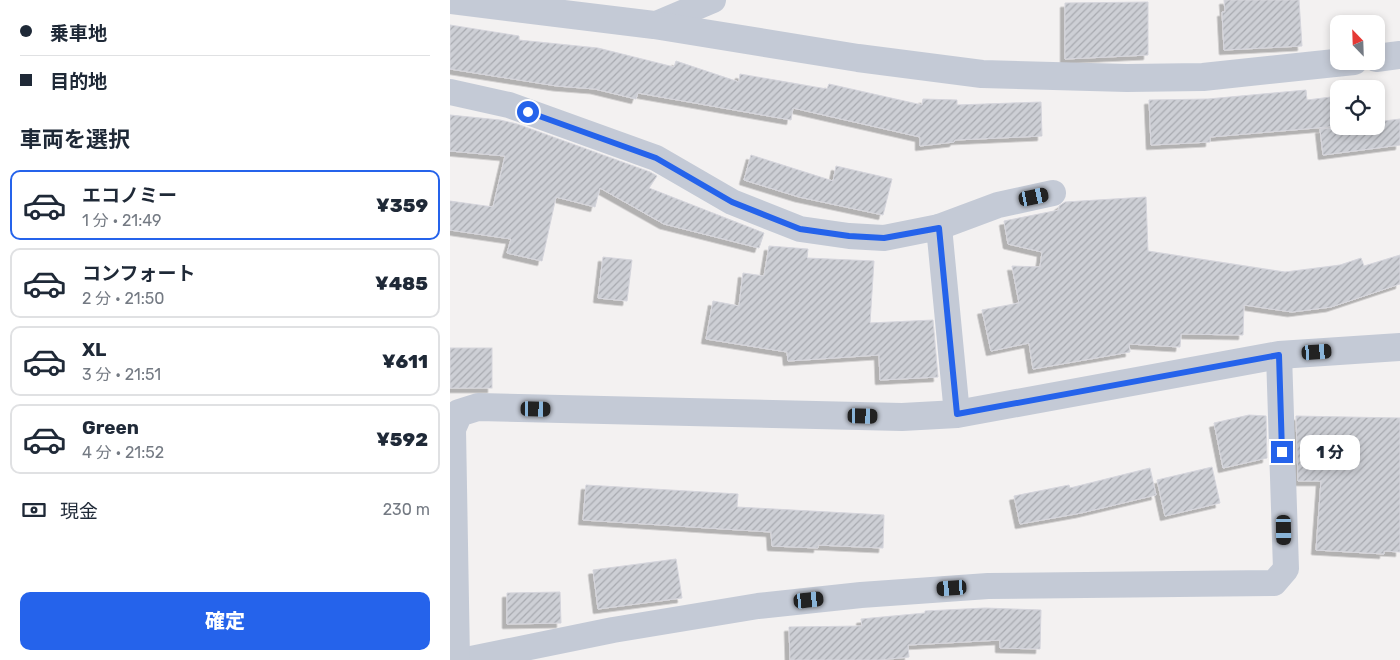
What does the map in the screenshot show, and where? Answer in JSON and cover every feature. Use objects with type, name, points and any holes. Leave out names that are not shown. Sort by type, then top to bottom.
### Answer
[{"type":"street","points":[[450,0],[654,25],[858,58],[982,74],[1127,78],[1203,77],[1330,64]]},
{"type":"street","points":[[654,25],[713,0]]},
{"type":"street","points":[[1385,57],[1400,55]]},
{"type":"street","points":[[450,92],[509,105],[656,158],[732,202],[800,229],[849,236],[884,238],[939,228],[998,205],[1053,193]]},
{"type":"street","points":[[939,228],[957,414]]},
{"type":"street","points":[[456,660],[452,429],[455,412],[478,408],[902,417],[957,414],[1279,355],[1400,347]]},
{"type":"street","points":[[466,660],[613,630],[758,606],[861,595],[988,586],[1274,582],[1286,569],[1279,355]]},
{"type":"building","points":[[1224,0],[1299,0],[1302,46],[1224,50],[1222,12],[1225,12]]},
{"type":"building","points":[[1148,2],[1148,55],[1065,59],[1065,3]]},
{"type":"building","points":[[450,25],[519,36],[519,40],[598,48],[674,67],[676,61],[739,82],[740,74],[827,89],[829,84],[922,105],[923,99],[957,100],[957,105],[1041,102],[1042,136],[955,140],[954,142],[920,146],[920,137],[793,108],[791,120],[638,93],[636,99],[595,89],[557,86],[450,69]]},
{"type":"building","points":[[1306,90],[1307,100],[1330,97],[1330,127],[1210,137],[1210,142],[1151,145],[1149,100],[1208,99]]},
{"type":"building","points":[[450,115],[500,120],[517,124],[650,172],[657,176],[649,188],[764,233],[759,248],[664,224],[600,188],[595,207],[556,197],[542,261],[507,253],[511,239],[450,230],[450,201],[493,207],[505,156],[450,151]]},
{"type":"building","points":[[1400,119],[1400,145],[1323,155],[1320,129],[1330,128],[1330,135],[1385,135],[1385,121]]},
{"type":"building","points":[[751,155],[833,181],[836,166],[892,179],[883,215],[799,197],[744,180]]},
{"type":"building","points":[[1146,197],[1148,251],[1285,272],[1340,265],[1361,258],[1364,266],[1400,255],[1400,284],[1331,307],[1292,312],[1244,305],[1243,335],[1181,334],[1180,347],[1129,344],[1130,352],[1033,369],[1029,343],[991,351],[982,310],[1019,303],[1012,266],[1040,267],[1042,252],[1008,244],[1004,221],[1059,210],[1059,206],[1065,202]]},
{"type":"building","points":[[769,246],[808,249],[807,258],[874,261],[870,323],[933,320],[938,377],[880,380],[879,355],[788,361],[787,352],[706,339],[713,301],[739,306],[743,273],[764,276]]},
{"type":"building","points":[[603,257],[632,260],[627,301],[598,298]]},
{"type":"building","points":[[450,348],[492,348],[492,388],[450,388]]},
{"type":"building","points":[[1249,415],[1266,416],[1267,458],[1223,468],[1214,423]]},
{"type":"building","points":[[1296,416],[1400,418],[1400,552],[1384,551],[1384,554],[1316,550],[1321,481],[1298,481]]},
{"type":"building","points":[[1212,467],[1220,503],[1165,516],[1157,480]]},
{"type":"building","points":[[1150,468],[1156,495],[1081,513],[1020,524],[1014,496],[1069,485],[1070,488]]},
{"type":"building","points":[[586,485],[738,494],[737,507],[884,515],[883,548],[818,545],[818,548],[772,546],[771,532],[583,520]]},
{"type":"building","points":[[676,559],[682,598],[598,609],[593,570]]},
{"type":"building","points":[[560,592],[561,623],[507,624],[507,593]]},
{"type":"building","points":[[985,608],[1041,610],[1040,649],[1000,648],[1000,640],[908,645],[909,657],[879,660],[790,660],[789,627],[862,626],[861,619],[925,613],[925,611]]},
{"type":"route","points":[[528,112],[656,158],[732,202],[800,229],[849,236],[884,238],[939,228],[957,414],[1043,400],[1279,355],[1282,452]]}]
